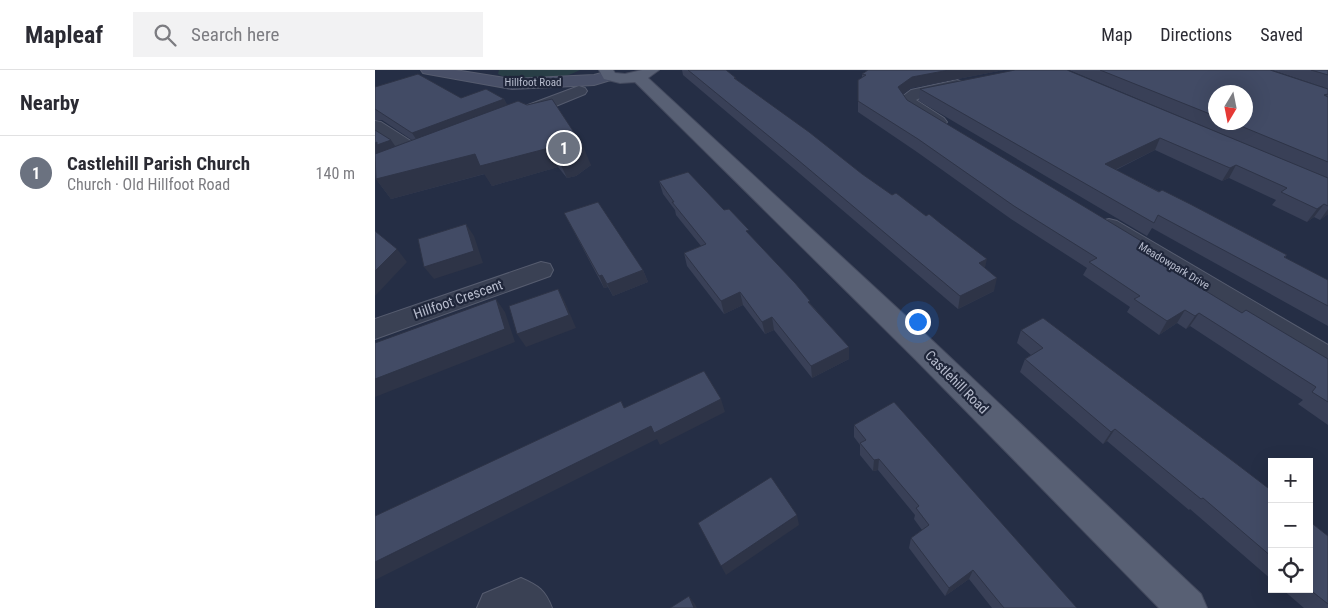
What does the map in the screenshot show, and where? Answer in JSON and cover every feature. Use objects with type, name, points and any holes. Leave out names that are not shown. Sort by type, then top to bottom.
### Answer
[{"type":"main road","points":[[607,73],[618,78],[645,73]]},
{"type":"main road","name":"Castlehill Road","points":[[645,73],[1187,608]]},
{"type":"street","name":"Hillfoot Road","points":[[428,70],[512,84],[595,80],[607,73]]},
{"type":"street","points":[[956,133],[913,108],[907,99],[917,93],[972,82]]},
{"type":"street","points":[[502,121],[579,91]]},
{"type":"street","points":[[375,126],[410,157],[437,147]]},
{"type":"street","name":"Meadowpark Drive","points":[[1092,216],[1328,359]]},
{"type":"street","name":"Hillfoot Crescent","points":[[375,329],[541,269]]},
{"type":"street","points":[[497,608],[521,598],[531,608]]},
{"type":"shaded area","points":[[499,70],[580,70],[571,74],[542,79],[502,76],[498,74]]},
{"type":"building","points":[[688,70],[726,70],[862,174],[892,195],[896,193],[926,216],[929,214],[987,259],[979,263],[997,278],[960,296]]},
{"type":"building","points":[[868,70],[949,70],[912,77],[898,87],[907,100],[1143,242],[1140,247],[1167,263],[1163,265],[1242,313],[1246,310],[1328,359],[1328,402],[1312,392],[1316,387],[1199,313],[1195,316],[1185,310],[1167,321],[1134,299],[1140,296],[1089,262],[1097,258],[1014,206],[918,139],[858,101],[858,80],[866,75],[862,74]]},
{"type":"building","points":[[1015,70],[1067,70],[1208,128],[1208,130],[1328,178],[1328,206],[1324,204],[1317,209],[1281,192],[1287,188],[1236,165],[1230,168],[1160,138],[1105,164],[1159,192],[1162,190],[1192,205],[1287,255],[1284,257],[1328,280],[1328,306],[1158,215],[1154,223],[920,89]]},
{"type":"building","points":[[1100,70],[1270,70],[1328,89],[1328,94],[1324,95],[1328,97],[1328,162],[1250,130],[1253,130],[1253,85],[1208,85],[1208,113]]},
{"type":"building","points":[[1311,70],[1328,70],[1328,75]]},
{"type":"building","points":[[418,74],[461,98],[486,89],[504,99],[412,133],[375,109],[375,87]]},
{"type":"building","points":[[552,99],[583,146],[568,156],[558,159],[549,148],[480,166],[475,154],[376,179],[375,154],[518,101],[527,105]]},
{"type":"building","points":[[375,130],[391,140],[377,145],[377,142],[375,143]]},
{"type":"building","points":[[688,172],[724,210],[729,209],[749,230],[746,231],[795,283],[810,301],[808,302],[849,347],[811,366],[772,317],[762,322],[740,292],[721,301],[684,253],[706,244],[672,202],[674,202],[659,181]]},
{"type":"building","points":[[598,202],[643,270],[607,284],[602,275],[599,276],[564,213]]},
{"type":"building","points":[[466,224],[474,251],[424,267],[418,239]]},
{"type":"building","points":[[375,231],[397,249],[375,271]]},
{"type":"building","points":[[558,289],[569,315],[517,334],[509,306]]},
{"type":"building","points":[[496,299],[505,329],[375,379],[375,343]]},
{"type":"building","points":[[1043,318],[1268,488],[1268,554],[1203,498],[1201,499],[1115,429],[1111,432],[1025,359],[1043,348],[1021,330]]},
{"type":"building","points":[[704,371],[721,399],[654,433],[651,426],[375,562],[375,516],[621,401],[624,408]]},
{"type":"building","points":[[894,402],[1077,608],[1004,608],[973,570],[949,588],[911,538],[929,525],[916,508],[919,506],[879,459],[874,460],[860,443],[866,440],[854,425]]},
{"type":"building","points":[[771,477],[797,515],[721,566],[698,523]]},
{"type":"building","points":[[1313,524],[1328,536],[1328,604],[1313,592]]},
{"type":"building","points":[[689,596],[694,608],[670,608]]},
{"type":"place","name":"Castlehill Parish Church","points":[[564,148]]}]
